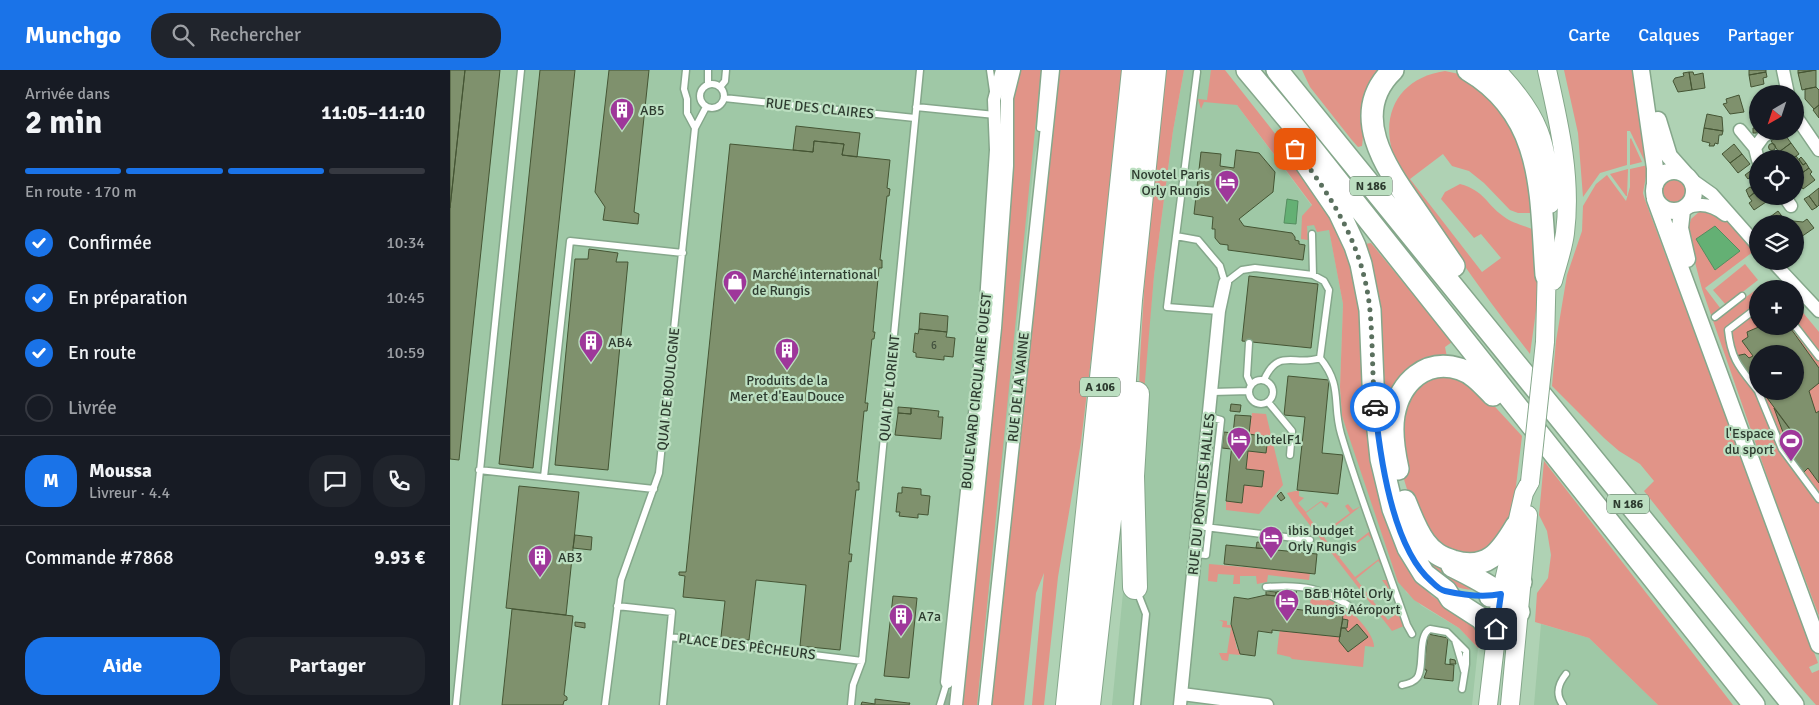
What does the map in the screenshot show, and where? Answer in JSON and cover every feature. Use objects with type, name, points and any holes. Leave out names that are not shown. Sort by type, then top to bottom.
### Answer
[{"type":"highway","name":"A 106","points":[[1068,705],[1134,70]]},
{"type":"highway","name":"A 106","points":[[1088,705],[1122,406],[1130,300],[1154,70]]},
{"type":"highway","name":"N 186","points":[[1247,70],[1298,131],[1754,705]]},
{"type":"highway","name":"N 186","points":[[1277,70],[1793,705]]},
{"type":"highway","points":[[1394,70],[1380,86],[1374,103],[1372,122],[1376,139],[1386,168],[1461,276],[1465,301]]},
{"type":"highway","points":[[1376,139],[1377,118],[1384,98],[1395,82],[1410,70]]},
{"type":"highway","points":[[1468,70],[1488,83],[1507,102],[1522,124],[1530,142],[1539,182],[1546,275]]},
{"type":"highway","points":[[1298,131],[1295,149],[1346,225],[1356,246],[1365,278],[1370,310],[1377,432],[1393,509],[1408,548],[1420,569],[1429,579],[1446,591],[1451,599],[1482,619],[1495,641]]},
{"type":"highway","points":[[1130,300],[1138,315],[1136,427],[1132,476],[1135,587]]},
{"type":"highway","points":[[1513,404],[1495,396],[1476,378],[1461,369],[1433,366],[1419,373],[1406,386],[1398,399],[1394,416],[1393,434],[1404,498],[1414,523],[1426,544],[1439,557],[1501,594],[1519,612]]},
{"type":"highway","points":[[1439,557],[1469,564],[1491,559],[1502,550],[1516,526]]},
{"type":"highway","points":[[1446,591],[1481,597],[1511,592],[1521,582]]},
{"type":"main road","points":[[1496,70],[1528,107],[1545,148],[1550,209],[1546,275],[1545,342],[1510,705]]},
{"type":"main road","points":[[1546,70],[1561,135],[1566,210],[1565,235],[1547,304]]},
{"type":"main road","points":[[1488,705],[1501,594],[1524,493],[1530,482]]},
{"type":"street","name":"BOULEVARD CIRCULAIRE OUEST","points":[[947,682],[986,308],[994,212],[994,100],[1002,70]]},
{"type":"street","points":[[956,705],[995,328],[1007,166],[1008,98],[1014,70]]},
{"type":"street","name":"RUE DE LA VANNE","points":[[984,705],[1052,70]]},
{"type":"street","points":[[1641,70],[1655,168],[1655,192],[1707,316]]},
{"type":"street","points":[[1648,70],[1663,142],[1671,161],[1686,176],[1694,190],[1692,200],[1684,209],[1680,228],[1707,316],[1819,645]]},
{"type":"street","points":[[1783,70],[1786,85]]},
{"type":"street","points":[[1804,129],[1819,150]]},
{"type":"street","points":[[1740,130],[1753,150]]},
{"type":"street","points":[[1655,192],[1660,177],[1667,172],[1676,171],[1712,194],[1749,237]]},
{"type":"street","points":[[1655,192],[1667,210],[1684,209],[1696,204],[1711,206],[1737,224]]},
{"type":"street","points":[[1779,270],[1789,283],[1819,311]]},
{"type":"street","name":"RUE DU PONT DES HALLES","points":[[1181,700],[1195,554],[1204,527],[1212,392],[1219,311],[1225,283]]},
{"type":"street","points":[[1181,700],[1267,705]]},
{"type":"lane","points":[[456,705],[521,70]]},
{"type":"lane","name":"QUAI DE BOULOGNE","points":[[605,705],[617,606],[625,566],[659,473],[695,128],[686,113],[687,99],[684,89],[686,70]]},
{"type":"lane","points":[[708,70],[708,85],[700,94],[702,102],[706,107],[720,106],[724,98],[720,87]]},
{"type":"lane","points":[[720,87],[724,81],[726,70]]},
{"type":"lane","name":"QUAI DE LORIENT","points":[[851,705],[853,685],[862,661],[920,70]]},
{"type":"lane","points":[[990,70],[994,100]]},
{"type":"lane","points":[[1040,128],[1045,70]]},
{"type":"lane","points":[[1197,72],[1167,307],[1219,311]]},
{"type":"lane","points":[[708,85],[720,87]]},
{"type":"lane","name":"RUE DES CLAIRES","points":[[724,98],[915,118]]},
{"type":"lane","points":[[695,128],[706,107]]},
{"type":"lane","points":[[916,107],[995,115]]},
{"type":"lane","points":[[1312,234],[1313,275]]},
{"type":"lane","points":[[1176,236],[1198,240],[1220,266],[1225,283],[1233,276],[1249,268],[1313,275],[1324,281],[1330,290],[1320,358],[1334,379],[1340,431],[1407,625],[1412,634]]},
{"type":"lane","points":[[544,477],[570,241],[683,253]]},
{"type":"lane","points":[[1707,316],[1742,296]]},
{"type":"lane","points":[[1749,315],[1728,330],[1731,353],[1749,379]]},
{"type":"lane","points":[[1802,335],[1819,357]]},
{"type":"lane","points":[[1212,392],[1250,388],[1259,380],[1264,380],[1272,385],[1273,390],[1273,395],[1268,402],[1263,404],[1254,402],[1250,388],[1246,376],[1249,343]]},
{"type":"lane","points":[[1264,380],[1269,369],[1277,362],[1285,359],[1312,361],[1320,358]]},
{"type":"lane","points":[[1762,400],[1782,449],[1819,499]]},
{"type":"lane","points":[[1268,402],[1292,431],[1290,455]]},
{"type":"lane","points":[[479,470],[654,490]]},
{"type":"lane","points":[[1204,527],[1310,540]]},
{"type":"lane","points":[[1266,587],[1297,585],[1337,598],[1354,609]]},
{"type":"lane","points":[[1135,587],[1146,614],[1137,705]]},
{"type":"lane","points":[[617,606],[672,612],[670,637]]},
{"type":"lane","points":[[1402,685],[1412,682],[1418,675],[1426,631],[1430,629],[1447,632],[1466,651],[1462,689]]},
{"type":"lane","name":"PLACE DES PÊCHEURS","points":[[663,705],[670,637],[862,661]]},
{"type":"lane","points":[[1563,705],[1559,698],[1558,688],[1566,674]]},
{"type":"lane","points":[[940,705],[947,682]]},
{"type":"shaded area","name":"Marché international de Rungis","points":[[450,70],[1049,70],[1043,130],[1035,153],[977,705],[450,705]]},
{"type":"shaded area","points":[[1018,70],[1041,70],[977,705],[961,705],[1012,96]]},
{"type":"shaded area","points":[[1059,70],[1126,70],[1081,442],[1058,577],[1044,705],[1032,705],[1044,573],[1036,593],[1024,705],[990,705]]},
{"type":"shaded area","points":[[1164,70],[1184,70],[1173,131],[1154,276],[1136,485],[1145,275]]},
{"type":"shaded area","points":[[1184,70],[1211,70],[1329,229],[1343,304],[1340,387],[1342,416],[1406,592],[1422,606],[1459,628],[1478,648],[1472,705],[1112,705],[1154,276],[1173,131]]},
{"type":"shaded area","points":[[1211,70],[1225,70],[1295,159],[1329,208],[1358,282],[1416,579],[1432,596],[1479,625],[1485,643],[1478,648],[1459,628],[1414,600],[1398,582],[1342,416],[1340,387],[1343,304],[1329,230],[1317,232],[1314,225],[1307,226],[1308,240],[1301,239],[1302,216],[1312,205],[1237,105],[1204,102],[1201,109],[1198,99],[1207,100]]},
{"type":"shaded area","points":[[1302,70],[1385,70],[1364,128],[1362,146],[1358,147],[1351,139],[1310,87]]},
{"type":"shaded area","points":[[1564,70],[1635,70],[1648,161],[1645,162],[1630,131],[1627,131],[1627,165],[1600,173],[1583,197],[1578,133]]},
{"type":"shaded area","points":[[1445,71],[1459,74],[1501,106],[1526,155],[1533,213],[1518,213],[1510,210],[1484,183],[1469,171],[1452,166],[1443,154],[1410,179],[1482,272],[1501,258],[1481,234],[1474,238],[1441,199],[1445,192],[1460,184],[1468,187],[1480,194],[1506,218],[1532,229],[1540,282],[1530,354],[1412,190],[1398,167],[1392,150],[1389,135],[1390,121],[1399,97],[1417,80],[1430,74]]},
{"type":"shaded area","points":[[1630,139],[1642,162],[1630,165]]},
{"type":"shaded area","points":[[1648,165],[1643,193],[1645,200],[1818,663],[1809,667],[1812,673],[1819,670],[1819,705],[1816,705],[1801,688],[1644,491],[1654,481],[1640,464],[1619,451],[1604,438],[1552,386],[1556,341],[1567,275],[1582,231],[1583,206],[1596,184],[1607,175],[1626,201],[1630,187],[1630,169]]},
{"type":"shaded area","points":[[1628,169],[1627,196],[1626,196],[1610,174]]},
{"type":"shaded area","points":[[1673,178],[1682,182],[1686,191],[1682,200],[1673,204],[1664,200],[1660,191],[1664,182]]},
{"type":"shaded area","points":[[1287,199],[1298,201],[1296,224],[1284,223]]},
{"type":"shaded area","name":"l'Espace du sport","points":[[1700,211],[1721,215],[1749,246],[1749,255],[1705,288],[1724,313],[1749,295],[1749,335],[1804,335],[1804,314],[1819,332],[1819,616],[1776,502],[1702,289],[1687,232],[1691,219]]},
{"type":"shaded area","points":[[1715,226],[1740,251],[1715,270],[1696,239]]},
{"type":"shaded area","points":[[1371,243],[1452,342],[1445,347],[1447,357],[1421,363],[1404,372],[1393,388],[1385,413],[1365,244]]},
{"type":"shaded area","points":[[1745,264],[1758,280],[1749,280],[1749,287],[1726,305],[1713,290]]},
{"type":"shaded area","points":[[1452,373],[1485,396],[1522,436],[1513,511],[1491,551],[1468,555],[1456,554],[1442,547],[1430,535],[1420,519],[1405,483],[1398,447],[1398,432],[1401,420],[1417,381]]},
{"type":"shaded area","points":[[1252,413],[1266,414],[1283,485],[1259,514],[1226,510],[1226,501],[1242,503],[1244,485],[1262,486],[1264,471],[1246,469],[1248,451],[1266,453],[1268,437],[1249,434]]},
{"type":"shaded area","points":[[1544,461],[1733,705],[1658,705],[1589,638],[1535,622],[1537,593],[1548,578],[1551,555],[1547,531],[1539,515]]},
{"type":"shaded area","points":[[1299,491],[1299,496],[1304,498],[1298,503],[1306,512],[1321,501],[1329,503],[1326,508],[1321,502],[1306,513],[1321,534],[1350,513],[1345,506],[1348,504],[1353,510],[1361,506],[1323,536],[1338,556],[1370,531],[1366,525],[1371,528],[1373,541],[1368,535],[1339,557],[1355,577],[1380,558],[1383,567],[1378,561],[1356,579],[1372,599],[1387,587],[1382,580],[1388,580],[1392,592],[1388,588],[1373,601],[1388,620],[1398,612],[1404,626],[1392,631],[1295,506],[1287,493]]},
{"type":"shaded area","points":[[1411,535],[1484,589],[1470,590],[1458,587],[1439,576],[1424,557]]},
{"type":"shaded area","points":[[1209,564],[1310,573],[1309,580],[1268,575],[1267,582],[1257,584],[1256,576],[1240,576],[1240,584],[1233,584],[1234,575],[1218,574],[1217,582],[1208,581]]},
{"type":"shaded area","points":[[1311,597],[1338,603],[1355,616],[1366,629],[1374,647],[1365,646],[1363,667],[1292,659],[1277,654],[1280,631],[1340,637],[1339,641],[1348,652],[1368,637],[1357,624],[1348,632],[1345,628],[1347,628],[1348,620],[1344,619],[1341,625],[1342,615],[1309,611]]},
{"type":"shaded area","points":[[1219,620],[1227,621],[1227,625],[1232,625],[1237,649],[1240,649],[1240,655],[1229,654],[1228,661],[1222,660],[1219,653],[1227,653],[1231,628],[1222,627],[1223,622]]},
{"type":"shaded area","points":[[1541,624],[1589,638],[1658,705],[1534,705]]},
{"type":"building","points":[[450,70],[465,70],[450,208]]},
{"type":"building","points":[[465,70],[500,70],[459,460],[450,459],[450,208]]},
{"type":"building","points":[[540,70],[575,70],[533,468],[499,464]]},
{"type":"building","name":"AB5","points":[[609,70],[649,70],[634,212],[639,214],[638,224],[603,220],[605,207],[595,192]]},
{"type":"building","points":[[1749,70],[1766,70],[1766,72],[1749,75]]},
{"type":"building","points":[[1798,70],[1816,70],[1798,73]]},
{"type":"building","points":[[1816,70],[1816,87],[1804,90],[1804,85],[1801,85],[1798,73]]},
{"type":"building","points":[[1689,72],[1692,90],[1678,92],[1673,81],[1675,78],[1684,76],[1683,73]]},
{"type":"building","points":[[1689,72],[1693,72],[1694,75],[1703,73],[1705,88],[1692,90]]},
{"type":"building","points":[[1766,72],[1767,77],[1763,78],[1764,84],[1751,85],[1749,75]]},
{"type":"building","points":[[1816,87],[1819,90],[1819,105],[1814,109],[1805,99],[1805,89]]},
{"type":"building","points":[[1739,95],[1744,112],[1730,114],[1723,104],[1727,103],[1726,99]]},
{"type":"building","points":[[1819,105],[1819,118],[1813,110]]},
{"type":"building","points":[[1707,114],[1722,117],[1723,131],[1704,128]]},
{"type":"building","points":[[796,126],[860,133],[857,157],[842,155],[844,144],[814,141],[813,152],[793,150]]},
{"type":"building","points":[[1704,128],[1723,131],[1722,135],[1719,135],[1718,144],[1715,143],[1714,146],[1709,146],[1710,143],[1702,141]]},
{"type":"building","points":[[1789,140],[1791,143],[1782,150],[1778,150],[1771,141]]},
{"type":"building","name":"Produits de la Mer et d'Eau Douce","points":[[814,141],[844,144],[842,155],[890,160],[887,188],[890,189],[889,196],[887,196],[880,260],[882,260],[882,268],[879,268],[873,332],[875,332],[874,339],[872,339],[865,403],[868,403],[867,411],[864,411],[857,482],[859,482],[859,490],[856,490],[849,554],[852,554],[851,562],[849,561],[840,650],[800,646],[806,585],[756,580],[749,640],[721,637],[725,601],[683,597],[685,576],[679,575],[679,572],[686,572],[730,144],[813,152]]},
{"type":"building","points":[[1791,143],[1796,150],[1782,150]]},
{"type":"building","points":[[1734,144],[1742,154],[1730,163],[1722,154]]},
{"type":"building","points":[[1769,144],[1775,144],[1775,150],[1769,150]]},
{"type":"building","name":"Novotel Paris Orly Rungis","points":[[1236,150],[1259,153],[1275,172],[1273,192],[1239,219],[1244,226],[1292,233],[1295,240],[1299,241],[1299,244],[1305,245],[1303,260],[1228,250],[1228,245],[1220,244],[1215,238],[1215,229],[1212,229],[1213,217],[1194,214],[1201,152],[1221,154],[1220,166],[1234,168]]},
{"type":"building","points":[[1742,154],[1749,165],[1738,173],[1730,163]]},
{"type":"building","points":[[1806,163],[1809,168],[1804,172],[1804,164]]},
{"type":"building","points":[[1809,168],[1812,172],[1810,174],[1815,180],[1804,188],[1804,172]]},
{"type":"building","points":[[1819,188],[1819,205],[1817,207],[1809,196]]},
{"type":"building","points":[[1809,196],[1817,207],[1812,210],[1804,199]]},
{"type":"building","points":[[1750,205],[1762,205],[1754,210]]},
{"type":"building","points":[[1778,211],[1781,215],[1773,215]]},
{"type":"building","points":[[1807,219],[1814,228],[1804,235],[1804,221]]},
{"type":"building","name":"AB4","points":[[589,249],[618,253],[616,262],[628,262],[608,470],[555,465],[575,259],[588,259]]},
{"type":"building","points":[[1249,276],[1318,284],[1311,348],[1242,341]]},
{"type":"building","points":[[920,313],[948,316],[947,332],[919,329]]},
{"type":"building","points":[[919,329],[947,332],[946,337],[955,338],[953,357],[944,356],[944,360],[916,357],[916,353],[913,352],[915,333],[918,334]]},
{"type":"building","points":[[1749,331],[1749,335],[1795,335],[1803,345],[1749,345],[1749,351],[1742,341],[1748,337],[1747,332]]},
{"type":"building","points":[[1804,347],[1819,368],[1819,383],[1809,391],[1816,413],[1819,411],[1819,483],[1808,468],[1804,472],[1787,450],[1799,441],[1769,400],[1804,400]]},
{"type":"building","points":[[1745,354],[1749,358],[1749,374],[1735,356]]},
{"type":"building","points":[[1288,376],[1329,380],[1322,453],[1343,455],[1338,494],[1297,490],[1305,417],[1284,415]]},
{"type":"building","points":[[1231,404],[1241,405],[1240,412],[1230,411]]},
{"type":"building","points":[[898,407],[911,408],[911,414],[898,413]]},
{"type":"building","points":[[911,408],[939,411],[938,417],[943,417],[941,439],[895,435],[898,413],[911,414]]},
{"type":"building","points":[[1774,408],[1792,432],[1784,435]]},
{"type":"building","name":"hotelF1","points":[[1235,415],[1251,416],[1249,434],[1268,437],[1266,453],[1248,451],[1246,469],[1264,471],[1262,487],[1244,485],[1242,503],[1226,501]]},
{"type":"building","points":[[1224,432],[1233,433],[1231,449],[1222,448]]},
{"type":"building","name":"AB3","points":[[519,486],[579,492],[566,615],[506,608]]},
{"type":"building","points":[[902,487],[921,489],[921,495],[930,496],[928,515],[918,514],[918,518],[899,516],[900,512],[896,512],[898,493],[902,493]]},
{"type":"building","points":[[1281,492],[1285,498],[1281,501],[1277,496]]},
{"type":"building","points":[[575,535],[592,537],[591,550],[573,548]]},
{"type":"building","points":[[1257,542],[1271,544],[1271,549],[1256,548]]},
{"type":"building","name":"ibis budget Orly Rungis","points":[[1226,545],[1317,554],[1315,574],[1224,564]]},
{"type":"building","name":"B&B Hôtel Orly Rungis Aéroport","points":[[1297,588],[1294,609],[1343,615],[1340,637],[1272,630],[1272,633],[1258,631],[1255,656],[1240,654],[1231,624],[1234,597],[1248,599],[1266,595],[1276,596],[1276,592]]},
{"type":"building","points":[[1266,591],[1276,592],[1276,596],[1266,595]]},
{"type":"building","name":"A7a","points":[[893,596],[917,598],[909,678],[884,676]]},
{"type":"building","points":[[512,609],[573,616],[564,695],[567,697],[567,700],[564,701],[563,705],[502,705]]},
{"type":"building","points":[[1343,619],[1348,620],[1347,628],[1341,628]]},
{"type":"building","points":[[575,622],[585,623],[585,628],[575,626]]},
{"type":"building","points":[[1357,624],[1368,637],[1348,652],[1339,641],[1341,628],[1345,628],[1348,632]]},
{"type":"building","points":[[1428,634],[1448,638],[1445,664],[1454,665],[1453,681],[1424,678],[1427,670],[1425,670],[1424,666]]},
{"type":"building","points":[[1450,659],[1455,660],[1456,664],[1450,664]]},
{"type":"building","points":[[875,699],[910,703],[909,705],[861,705],[862,702],[875,704]]},
{"type":"tunnel","points":[[945,705],[947,682]]},
{"type":"way so far","points":[[1295,149],[1338,212],[1356,246],[1365,278],[1370,310],[1375,407]]},
{"type":"place","name":"AB5","points":[[622,131]]},
{"type":"place","name":"Novotel Paris Orly Rungis","points":[[1227,203]]},
{"type":"place","name":"Marché international de Rungis","points":[[735,303]]},
{"type":"place","name":"AB4","points":[[591,363]]},
{"type":"place","name":"Produits de la Mer et d'Eau Douce","points":[[787,371]]},
{"type":"place","name":"hotelF1","points":[[1239,460]]},
{"type":"place","name":"l'Espace du sport","points":[[1791,462]]},
{"type":"place","name":"ibis budget Orly Rungis","points":[[1271,559]]},
{"type":"place","name":"AB3","points":[[540,578]]},
{"type":"place","name":"B&B Hôtel Orly Rungis Aéroport","points":[[1287,622]]},
{"type":"place","name":"A7a","points":[[901,637]]},
{"type":"route","points":[[1375,407],[1381,458],[1388,490],[1393,509],[1413,559],[1429,579],[1446,591],[1481,597],[1501,594],[1496,629]]}]
